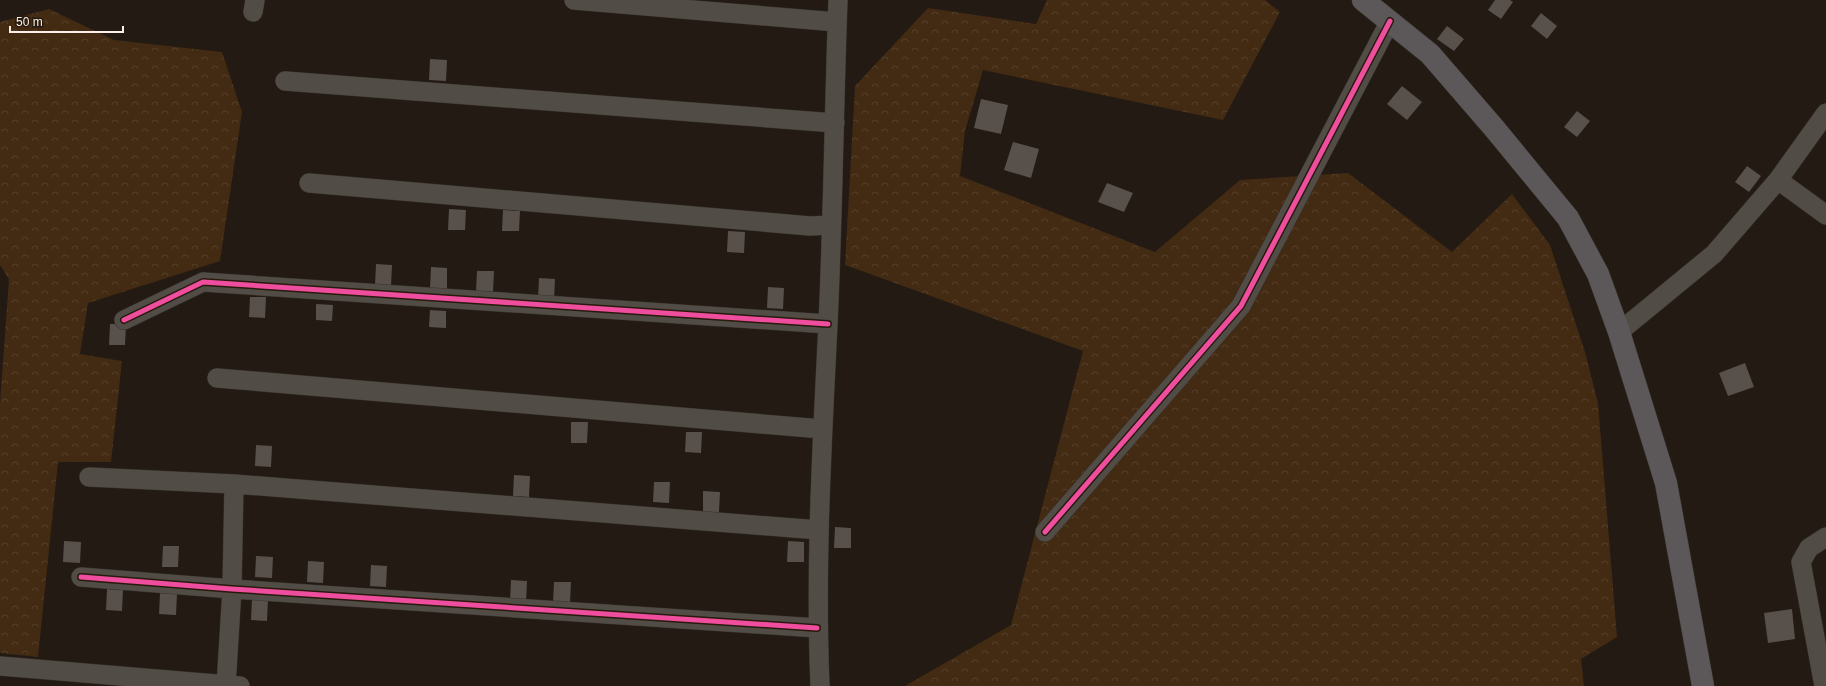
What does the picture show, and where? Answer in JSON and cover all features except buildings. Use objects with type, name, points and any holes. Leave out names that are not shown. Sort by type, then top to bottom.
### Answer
[{"type":"main road","points":[[1363,0],[1430,54],[1494,128],[1568,218],[1598,274],[1666,482],[1703,686]]},
{"type":"street","points":[[574,0],[837,22]]},
{"type":"street","points":[[820,686],[817,628],[819,530],[822,429],[828,324],[838,0]]},
{"type":"street","points":[[1045,532],[1241,306],[1390,21]]},
{"type":"street","points":[[285,81],[835,123]]},
{"type":"street","points":[[1618,332],[1714,254],[1778,180],[1826,113]]},
{"type":"street","points":[[1778,180],[1826,215]]},
{"type":"street","points":[[309,183],[802,226],[831,225]]},
{"type":"street","points":[[124,320],[203,282],[828,324]]},
{"type":"street","points":[[217,378],[822,429]]},
{"type":"street","points":[[89,476],[234,484],[819,530]]},
{"type":"street","points":[[0,666],[231,686],[234,484]]},
{"type":"street","points":[[1824,686],[1801,562],[1809,548],[1826,536]]},
{"type":"street","points":[[81,577],[232,589],[817,628]]},
{"type":"green space","points":[[1047,0],[1265,0],[1280,12],[1223,120],[983,70],[965,131],[960,176],[1155,252],[1240,180],[1348,173],[1452,252],[1512,194],[1550,245],[1585,352],[1598,403],[1617,637],[1581,659],[1584,686],[905,686],[1011,625],[1083,351],[845,265],[855,86],[928,8],[1036,24]]},
{"type":"green space","points":[[49,9],[114,40],[222,52],[242,112],[220,261],[88,303],[80,354],[122,361],[111,462],[58,462],[38,657],[0,653],[0,403],[9,279],[0,265],[0,22]]},
{"type":"cycle path","points":[[1045,532],[1241,306],[1390,21]]},
{"type":"cycle path","points":[[124,320],[203,282],[828,324]]},
{"type":"cycle path","points":[[81,577],[232,589],[817,628]]}]
